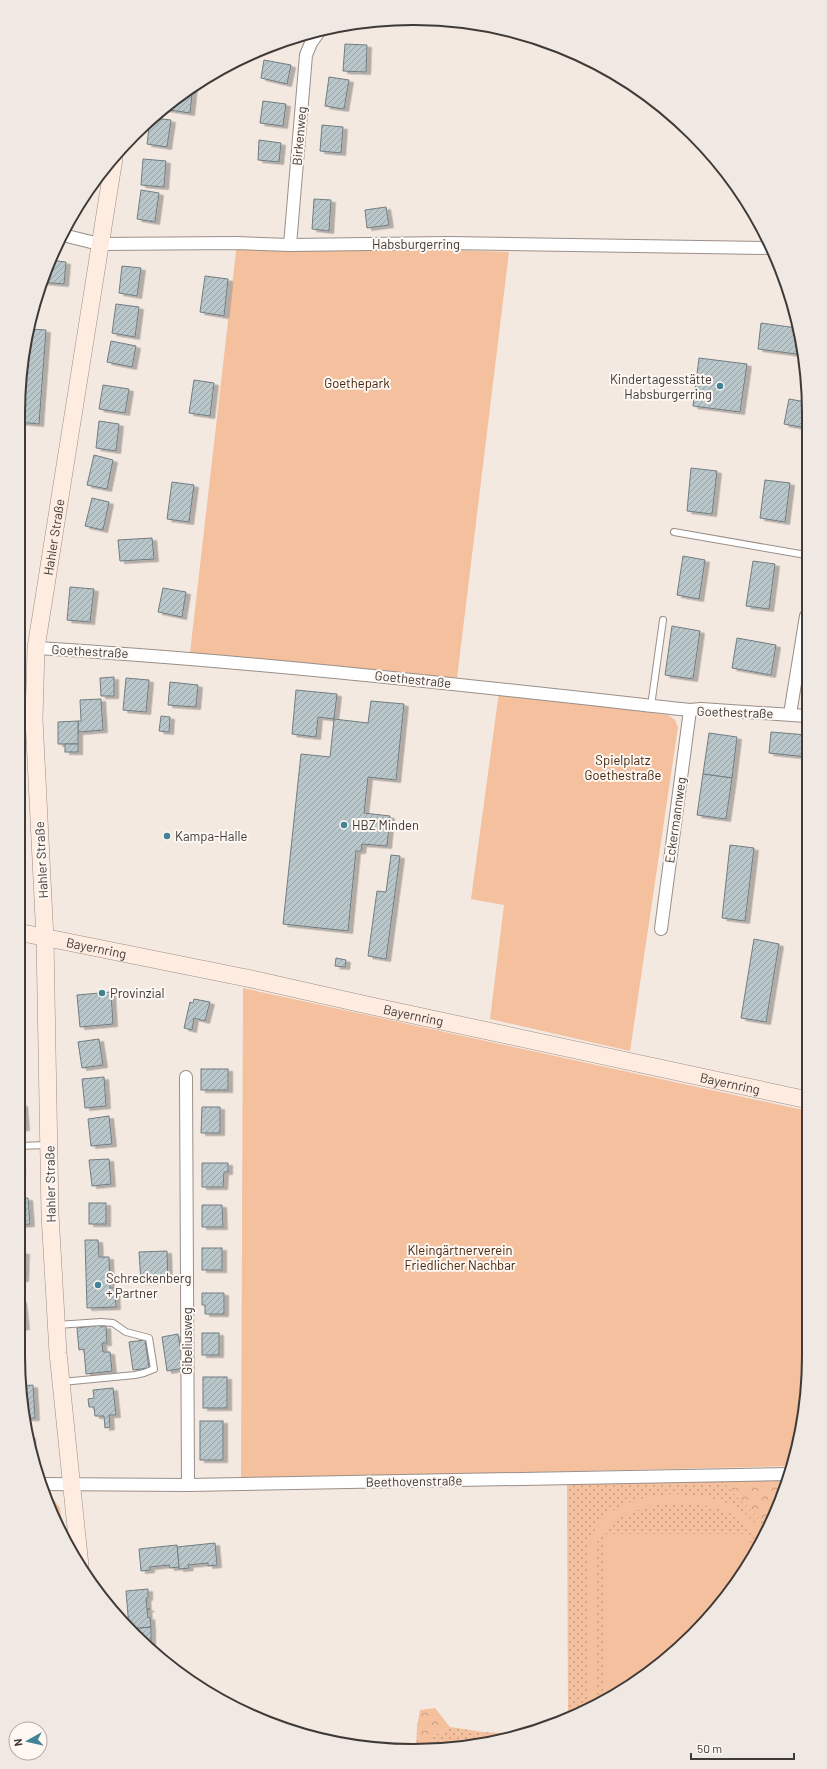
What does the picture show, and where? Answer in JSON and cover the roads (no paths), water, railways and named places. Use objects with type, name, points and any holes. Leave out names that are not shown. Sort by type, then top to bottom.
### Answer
[{"type":"street","name":"Birkenweg","points":[[290,245],[306,55],[315,38]]},
{"type":"street","name":"Hahler Straße","points":[[79,1552],[56,1326],[50,1214],[45,938],[34,719],[36,648],[112,168]]},
{"type":"street","name":"Habsburgerring","points":[[68,236],[99,244],[237,243],[290,245],[448,243],[765,248]]},
{"type":"street","name":"Goethestraße","points":[[790,714],[802,640]]},
{"type":"street","name":"Goethestraße","points":[[36,648],[151,655],[370,674],[690,710],[701,709],[802,715]]},
{"type":"street","name":"Eckermannweg","points":[[661,929],[690,710]]},
{"type":"street","name":"Bayernring","points":[[25,934],[256,980],[802,1099]]},
{"type":"street","name":"Gibeliusweg","points":[[186,1077],[188,1485]]},
{"type":"street","name":"Beethovenstraße","points":[[48,1484],[188,1485],[783,1474]]},
{"type":"lane","points":[[674,532],[802,554]]},
{"type":"lane","points":[[651,706],[663,620]]},
{"type":"lane","points":[[25,1146],[49,1145]]},
{"type":"lane","points":[[56,1326],[102,1322],[113,1323],[130,1334],[149,1338],[154,1369],[140,1374],[61,1382]]},
{"type":"place","name":"Kindertagesstätte Habsburgerring","points":[[720,386]]},
{"type":"place","name":"HBZ Minden","points":[[344,825]]},
{"type":"place","name":"Kampa-Halle","points":[[167,836]]},
{"type":"place","name":"Provinzial","points":[[102,993]]},
{"type":"place","name":"Schreckenberg + Partner","points":[[98,1285]]},
{"type":"park label","name":"Goethepark","points":[[357,383]]},
{"type":"park label","name":"Spielplatz Goethestraße","points":[[623,768]]},
{"type":"park label","name":"Kleingärtnerverein Friedlicher Nachbar","points":[[460,1258]]}]
